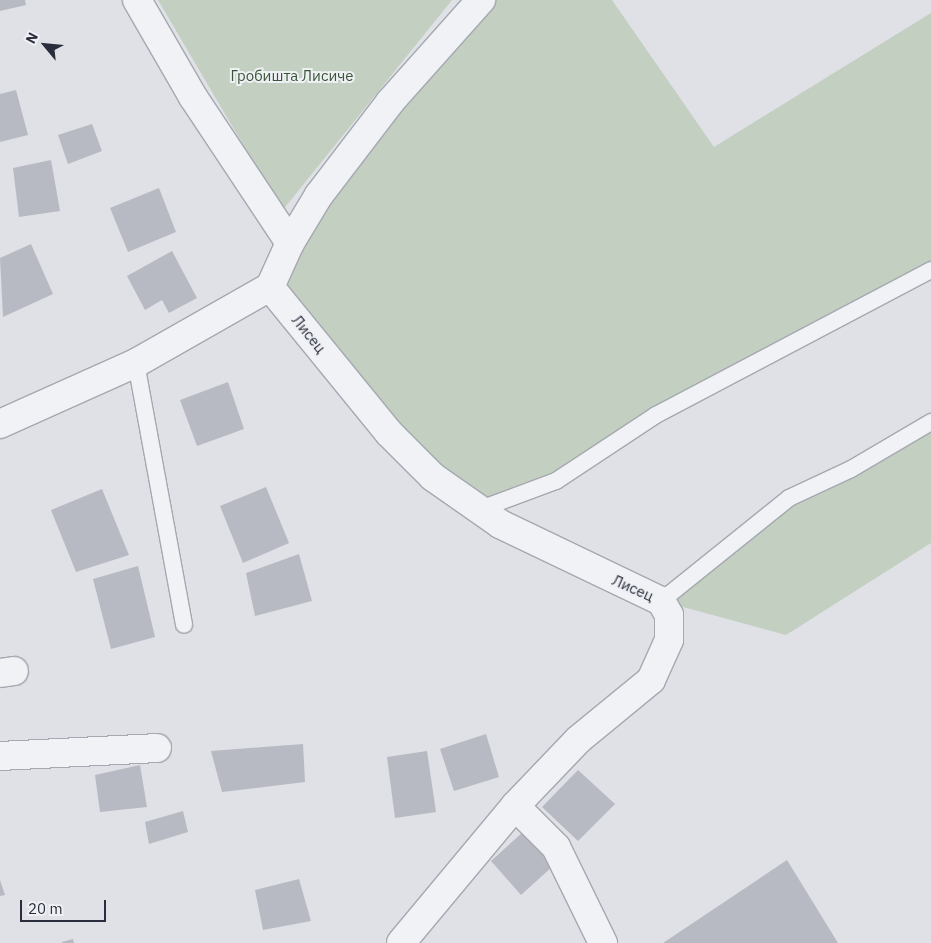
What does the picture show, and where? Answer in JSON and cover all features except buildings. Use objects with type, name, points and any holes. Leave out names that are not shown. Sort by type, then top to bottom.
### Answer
[{"type":"street","points":[[136,0],[193,97],[290,243]]},
{"type":"street","points":[[0,424],[136,363],[270,287],[290,243],[319,195],[390,102],[482,0]]},
{"type":"street","name":"Лисец","points":[[270,287],[390,433],[433,477],[478,510],[560,556],[661,601],[669,615],[669,640],[651,680],[578,740],[514,806],[401,943]]},
{"type":"street","points":[[0,756],[157,748]]},
{"type":"street","points":[[514,806],[556,847],[603,943]]},
{"type":"lane","points":[[478,510],[556,481],[656,415],[931,270]]},
{"type":"lane","points":[[136,363],[184,625]]},
{"type":"lane","points":[[661,601],[789,498],[851,469],[931,422]]},
{"type":"green space","name":"Гробишта Лисиче","points":[[158,0],[452,0],[282,211]]},
{"type":"green space","points":[[481,0],[612,0],[714,147],[931,13],[931,270],[578,468],[478,510],[270,287],[290,243]]},
{"type":"green space","points":[[931,422],[931,543],[786,635],[661,601],[789,498]]}]
